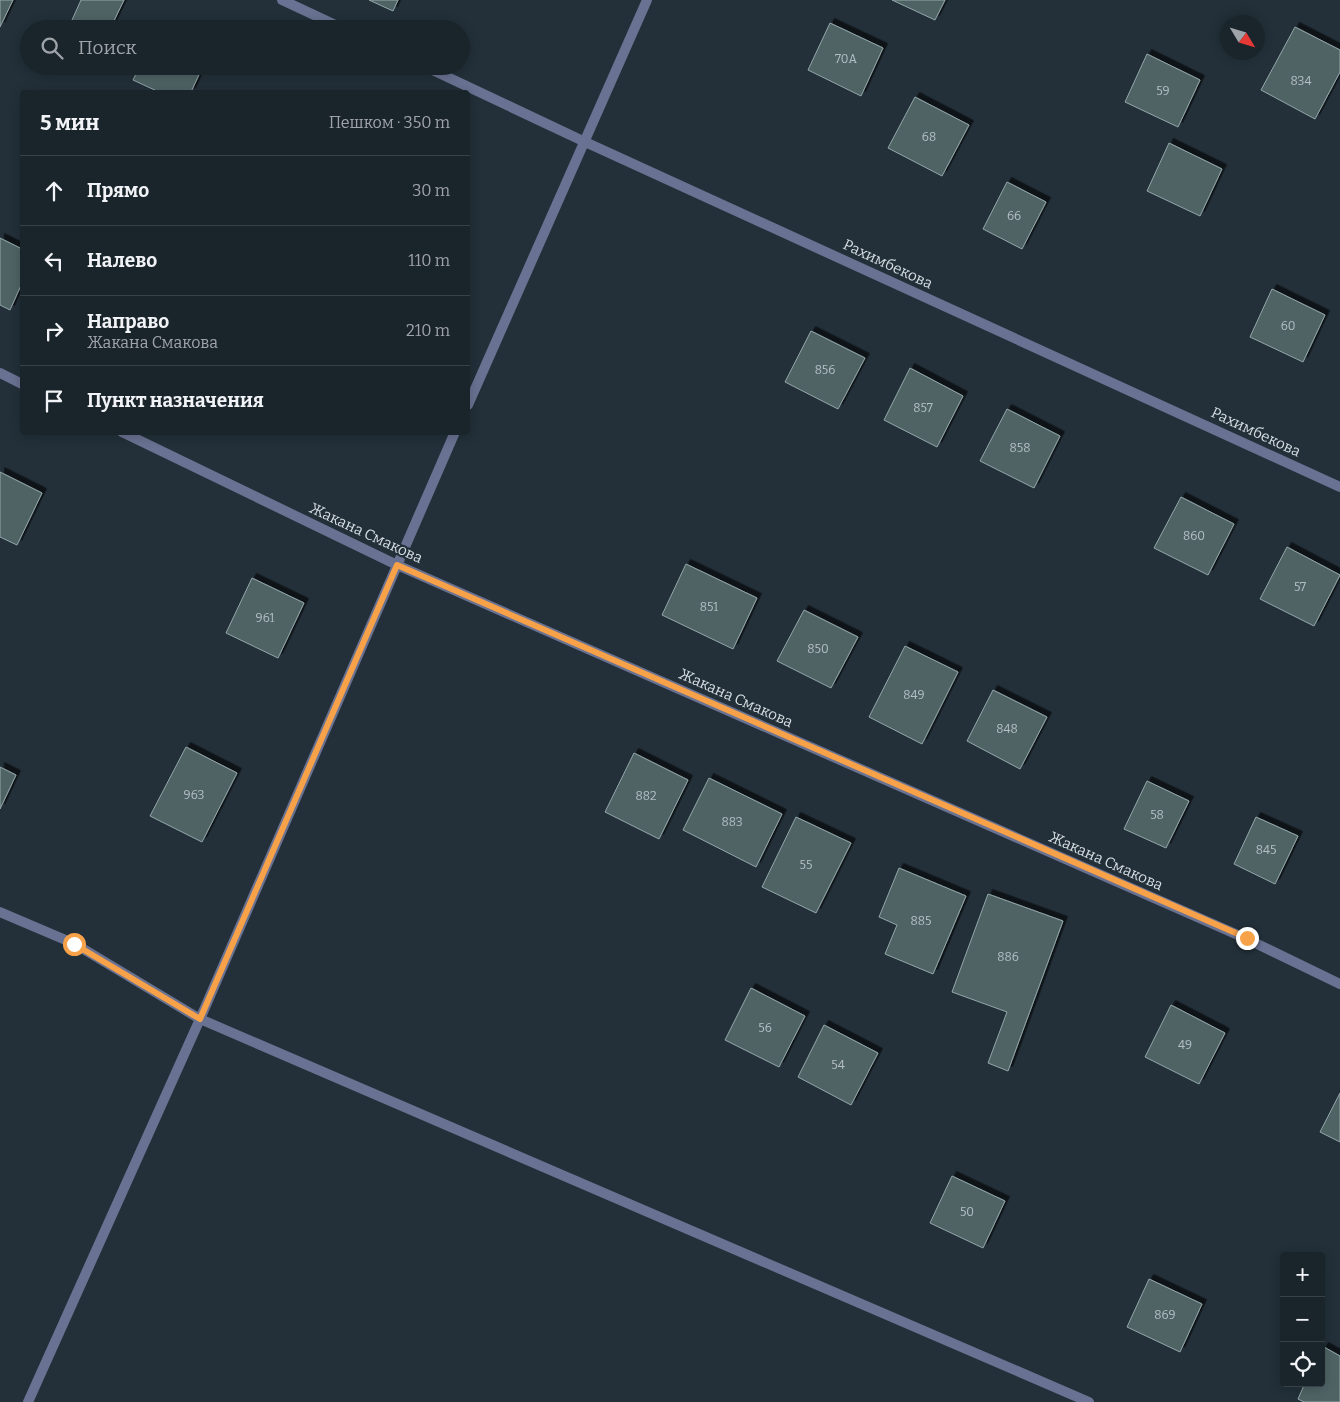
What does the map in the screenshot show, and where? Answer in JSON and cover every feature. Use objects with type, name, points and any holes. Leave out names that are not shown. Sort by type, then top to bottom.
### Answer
[{"type":"street","points":[[282,0],[325,20]]},
{"type":"street","points":[[470,400],[647,0]]},
{"type":"street","name":"Рахимбекова","points":[[443,75],[1340,487]]},
{"type":"street","points":[[0,373],[20,383]]},
{"type":"street","name":"Жакана Смакова","points":[[128,435],[397,565],[1247,938],[1340,984]]},
{"type":"street","points":[[28,1402],[200,1019],[454,435]]},
{"type":"street","points":[[0,912],[74,944],[200,1019],[1089,1402]]},
{"type":"building","points":[[0,0],[13,0],[0,27]]},
{"type":"building","points":[[81,0],[124,0],[114,20],[72,20]]},
{"type":"building","points":[[369,0],[398,0],[393,11]]},
{"type":"building","points":[[892,0],[945,0],[935,20]]},
{"type":"building","points":[[830,23],[883,48],[861,96],[808,70]]},
{"type":"building","points":[[1295,27],[1340,50],[1340,72],[1315,119],[1261,90]]},
{"type":"building","points":[[1147,54],[1200,80],[1178,127],[1125,102]]},
{"type":"building","points":[[136,75],[199,75],[192,90],[155,90],[133,80]]},
{"type":"building","points":[[915,97],[969,125],[942,176],[888,148]]},
{"type":"building","points":[[1169,143],[1222,169],[1200,216],[1147,191]]},
{"type":"building","points":[[1007,182],[1046,202],[1022,249],[983,229]]},
{"type":"building","points":[[0,238],[20,248],[20,288],[10,310],[0,305]]},
{"type":"building","points":[[1272,289],[1325,315],[1303,362],[1250,337]]},
{"type":"building","points":[[811,331],[865,358],[838,409],[785,382]]},
{"type":"building","points":[[910,368],[963,396],[937,447],[884,420]]},
{"type":"building","points":[[1007,409],[1060,436],[1034,488],[980,461]]},
{"type":"building","points":[[0,472],[42,493],[17,545],[0,537]]},
{"type":"building","points":[[1181,497],[1234,524],[1208,575],[1154,548]]},
{"type":"building","points":[[1287,547],[1340,575],[1314,626],[1260,599]]},
{"type":"building","points":[[686,564],[757,598],[733,649],[662,615]]},
{"type":"building","points":[[252,578],[304,603],[278,658],[226,633]]},
{"type":"building","points":[[804,610],[858,637],[831,688],[777,661]]},
{"type":"building","points":[[905,646],[958,672],[922,744],[869,717]]},
{"type":"building","points":[[993,690],[1047,717],[1020,769],[967,741]]},
{"type":"building","points":[[186,747],[237,773],[202,842],[150,816]]},
{"type":"building","points":[[634,753],[688,780],[659,839],[605,812]]},
{"type":"building","points":[[0,767],[16,775],[0,809]]},
{"type":"building","points":[[709,778],[782,814],[756,867],[683,830]]},
{"type":"building","points":[[1147,781],[1189,801],[1166,848],[1124,829]]},
{"type":"building","points":[[796,817],[851,843],[816,913],[762,887]]},
{"type":"building","points":[[1256,817],[1298,836],[1275,884],[1234,864]]},
{"type":"building","points":[[899,868],[966,896],[933,974],[885,954],[897,925],[879,917]]},
{"type":"building","points":[[988,894],[1063,921],[1008,1071],[988,1063],[1007,1012],[952,992]]},
{"type":"building","points":[[751,988],[805,1016],[779,1067],[725,1040]]},
{"type":"building","points":[[1171,1005],[1225,1033],[1199,1084],[1145,1057]]},
{"type":"building","points":[[824,1025],[878,1053],[851,1105],[798,1077]]},
{"type":"building","points":[[1340,1093],[1340,1142],[1320,1132]]},
{"type":"building","points":[[952,1176],[1005,1201],[983,1248],[930,1223]]},
{"type":"building","points":[[1149,1279],[1202,1304],[1180,1352],[1127,1327]]},
{"type":"building","points":[[1325,1348],[1340,1356],[1340,1402],[1304,1402],[1298,1399],[1303,1387],[1325,1387]]},
{"type":"route","points":[[74,944],[200,1019],[397,565],[1247,938]]}]
